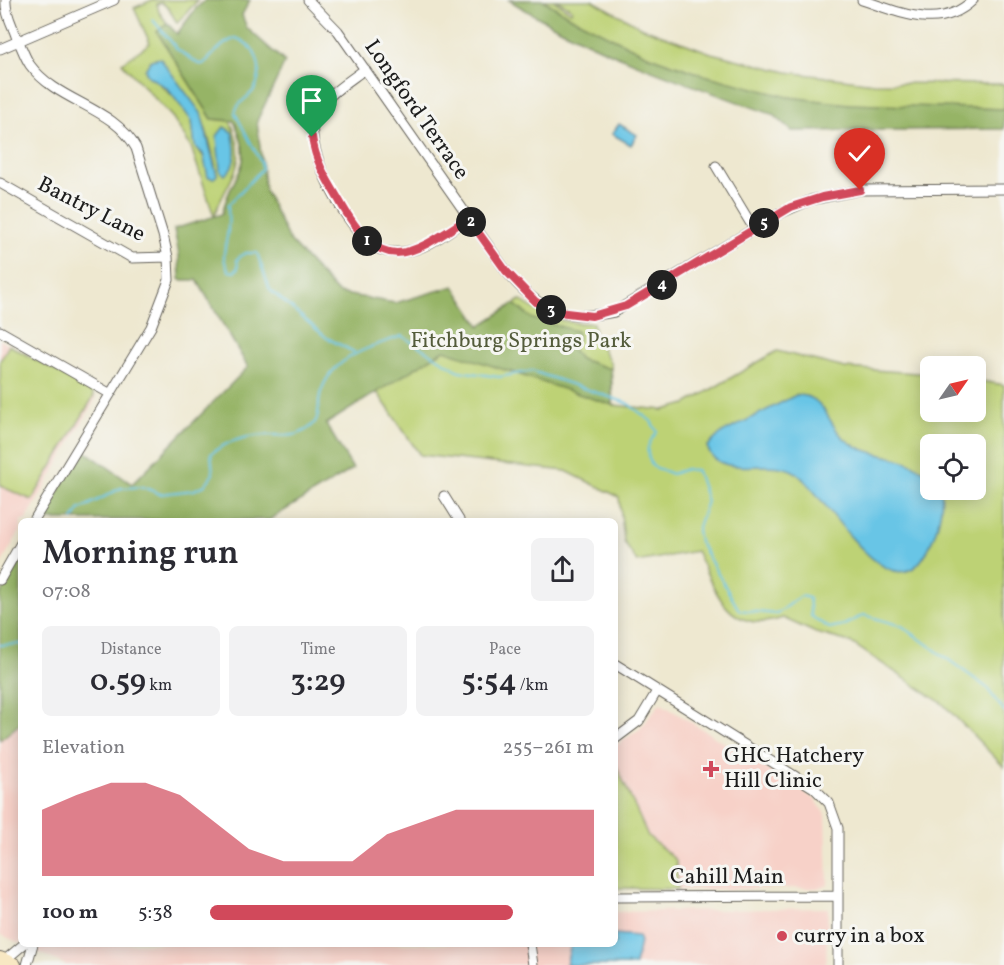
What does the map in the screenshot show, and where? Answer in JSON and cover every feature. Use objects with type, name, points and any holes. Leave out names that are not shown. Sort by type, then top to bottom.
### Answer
[{"type":"street","points":[[6,0],[9,18],[19,41],[30,65],[39,75],[119,125],[128,134],[136,148],[168,257],[169,280],[159,310],[35,518]]},
{"type":"street","points":[[0,49],[114,0]]},
{"type":"street","name":"Longford Terrace","points":[[308,0],[338,31],[506,271],[536,302],[546,308],[573,316],[614,312],[643,297],[791,207],[838,193],[1004,189]]},
{"type":"street","points":[[862,0],[933,19],[955,13],[973,0]]},
{"type":"street","points":[[365,69],[330,96],[318,111],[313,122],[312,137],[318,162],[356,229],[380,249],[400,252],[422,248],[468,218]]},
{"type":"street","points":[[716,166],[754,229]]},
{"type":"street","name":"Bantry Lane","points":[[0,183],[132,258],[168,257]]},
{"type":"street","points":[[0,331],[109,393]]},
{"type":"street","points":[[444,496],[458,518]]},
{"type":"street","points":[[0,580],[18,548]]},
{"type":"street","points":[[618,666],[822,795],[834,812],[838,828],[838,965]]},
{"type":"street","points":[[618,737],[639,721],[657,691]]},
{"type":"street","name":"Cahill Main","points":[[618,897],[838,896]]},
{"type":"street","points":[[6,962],[21,947]]},
{"type":"street","points":[[27,965],[32,947]]},
{"type":"street","points":[[530,947],[533,965]]},
{"type":"shaded area","points":[[0,340],[92,391],[96,398],[27,518],[18,518],[18,534],[0,566]]},
{"type":"shaded area","points":[[660,703],[816,800],[826,816],[828,885],[820,888],[678,889],[676,860],[648,836],[618,770],[618,744],[640,729]]},
{"type":"shaded area","points":[[18,725],[18,943],[0,934],[0,740]]},
{"type":"shaded area","points":[[828,908],[826,965],[66,965],[27,947],[618,947],[618,912]]},
{"type":"green space","points":[[152,0],[198,0],[177,23],[169,9],[161,2],[157,4],[159,12],[167,23],[157,32],[212,119],[230,121],[236,136],[238,160],[236,170],[214,216],[191,147],[173,118],[122,63],[150,43],[134,8]],"holes":[[[151,60],[167,73],[198,110],[209,138],[217,175],[195,145],[192,121],[181,104],[145,70]]]},
{"type":"green space","name":"Fitchburg Springs Park","points":[[206,0],[250,0],[242,15],[247,28],[285,62],[257,121],[265,190],[289,240],[338,293],[395,303],[454,286],[480,326],[514,304],[533,319],[577,331],[577,341],[570,347],[580,359],[611,369],[612,405],[444,350],[326,424],[353,469],[272,518],[43,518],[82,449],[132,484],[248,367],[197,280],[180,280],[179,255],[174,229],[222,214],[226,199],[243,161],[243,151],[234,121],[212,119],[157,32],[167,23],[177,34],[196,8]]},
{"type":"green space","points":[[509,0],[543,0],[569,16],[649,56],[704,75],[788,97],[849,104],[1004,109],[1004,129],[792,131],[774,115],[605,51],[540,19]]},
{"type":"green space","points":[[543,0],[553,0],[571,12],[572,9],[556,0],[592,0],[643,28],[711,53],[787,72],[874,83],[1004,84],[1004,109],[843,104],[757,91],[693,73],[631,48]]},
{"type":"green space","name":"Fitchburg Springs Park","points":[[520,300],[537,311],[564,321],[593,323],[595,335],[611,364],[613,405],[664,410],[686,404],[777,351],[845,368],[920,373],[920,422],[986,422],[986,382],[1004,385],[1004,767],[943,704],[850,642],[816,633],[783,618],[764,622],[749,621],[736,616],[718,595],[696,551],[637,562],[624,542],[619,497],[566,471],[420,455],[377,392]]},
{"type":"green space","points":[[9,345],[92,391],[94,396],[32,500],[0,486],[0,361]]},
{"type":"green space","points":[[18,563],[18,725],[0,740],[0,596]]},
{"type":"green space","points":[[618,770],[648,836],[676,860],[678,889],[618,888]]},
{"type":"water","points":[[160,58],[201,113],[217,175],[214,178],[208,177],[203,154],[195,146],[192,121],[167,88],[148,76],[145,70],[151,60]]},
{"type":"water","points":[[619,124],[637,135],[631,145],[612,134]]},
{"type":"water","points":[[224,127],[232,132],[235,149],[234,161],[225,175],[220,171],[217,136]]},
{"type":"water","points":[[796,395],[814,399],[839,433],[852,444],[867,451],[912,464],[920,469],[920,500],[942,500],[938,525],[923,558],[908,571],[891,570],[873,559],[855,541],[793,471],[770,466],[733,466],[713,457],[707,447],[720,434]]},
{"type":"water","points":[[618,934],[638,936],[640,942],[635,965],[566,965],[570,947],[618,947]]},
{"type":"waterway","points":[[153,20],[178,50],[199,64],[203,64],[222,46],[236,38],[249,46],[257,58],[259,73],[255,88],[239,105],[235,113],[261,162],[262,169],[228,205],[224,260],[229,271],[234,272],[238,268],[237,259],[245,253],[257,253],[270,290],[327,338],[354,352]]},
{"type":"waterway","points":[[74,518],[79,510],[121,488],[143,487],[160,494],[194,490],[205,485],[213,474],[211,454],[217,449],[244,438],[301,433],[315,423],[320,395],[333,371],[353,355],[402,336],[459,371],[499,377],[532,371],[627,403],[651,421],[657,432],[648,448],[652,466],[672,474],[686,469],[697,471],[707,501],[697,530],[699,541],[739,610],[777,614],[801,596],[809,598],[811,616],[829,628],[844,625],[864,615],[902,626],[986,687],[1004,711]]},
{"type":"waterway","points":[[0,645],[18,644]]},
{"type":"place","name":"GHC Hatchery Hill Clinic","points":[[711,769]]},
{"type":"place","name":"curry in a box","points":[[782,936]]},
{"type":"route","points":[[312,137],[318,162],[356,229],[372,245],[386,251],[412,251],[422,248],[468,218],[506,271],[523,290],[546,308],[573,316],[592,316],[614,312],[643,297],[791,207],[838,193],[860,190]]}]
